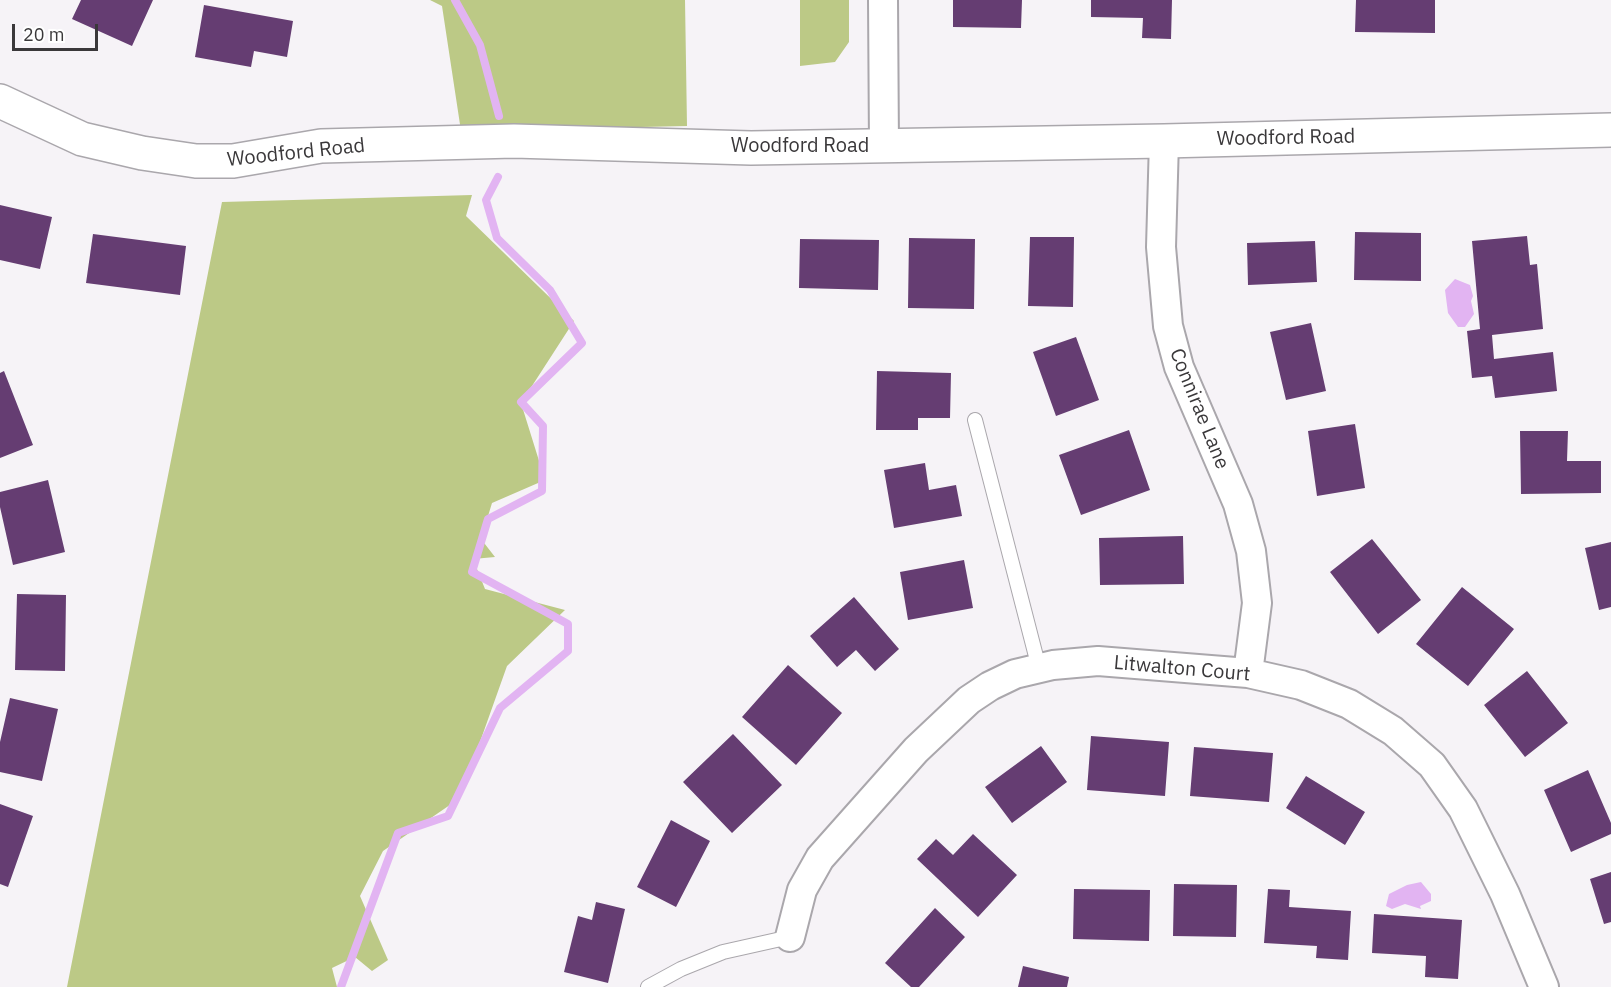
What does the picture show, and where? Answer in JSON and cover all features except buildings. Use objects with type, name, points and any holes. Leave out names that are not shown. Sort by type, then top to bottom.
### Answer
[{"type":"street","points":[[883,0],[884,146]]},
{"type":"street","name":"Woodford Road","points":[[0,101],[82,139],[142,153],[196,161],[233,161],[321,146],[492,142],[750,148],[1611,130]]},
{"type":"street","name":"Connirae Lane","points":[[1164,141],[1161,248],[1168,326],[1179,367],[1238,504],[1251,551],[1257,603],[1248,673]]},
{"type":"street","name":"Litwalton Court","points":[[790,937],[802,890],[820,858],[916,750],[969,700],[990,686],[1015,674],[1040,668],[1098,661],[1248,673],[1301,685],[1349,704],[1393,731],[1432,765],[1463,809],[1505,894],[1544,987]]},
{"type":"lane","points":[[975,420],[1040,668]]},
{"type":"lane","points":[[648,987],[681,969],[723,952],[790,937]]},
{"type":"green space","points":[[430,0],[685,0],[687,126],[461,131],[442,6]]},
{"type":"green space","points":[[800,0],[849,0],[849,42],[835,62],[800,66]]},
{"type":"green space","points":[[472,195],[466,216],[574,321],[521,403],[545,480],[492,503],[481,539],[495,557],[473,559],[485,589],[565,610],[507,666],[460,798],[383,851],[360,896],[388,960],[372,971],[355,957],[332,968],[337,987],[67,987],[222,202]]},
{"type":"shaded area","points":[[1455,279],[1470,285],[1473,296],[1471,301],[1474,314],[1465,327],[1458,327],[1448,313],[1445,290]]},
{"type":"shaded area","points":[[1421,882],[1431,894],[1431,901],[1420,906],[1421,909],[1405,904],[1392,909],[1386,906],[1389,894],[1407,885]]},
{"type":"waterway","points":[[455,0],[480,45],[499,116]]},
{"type":"waterway","points":[[341,987],[398,833],[448,816],[500,708],[568,651],[568,624],[472,572],[488,519],[542,491],[543,426],[521,402],[582,343],[550,290],[497,238],[486,200],[498,177]]}]
